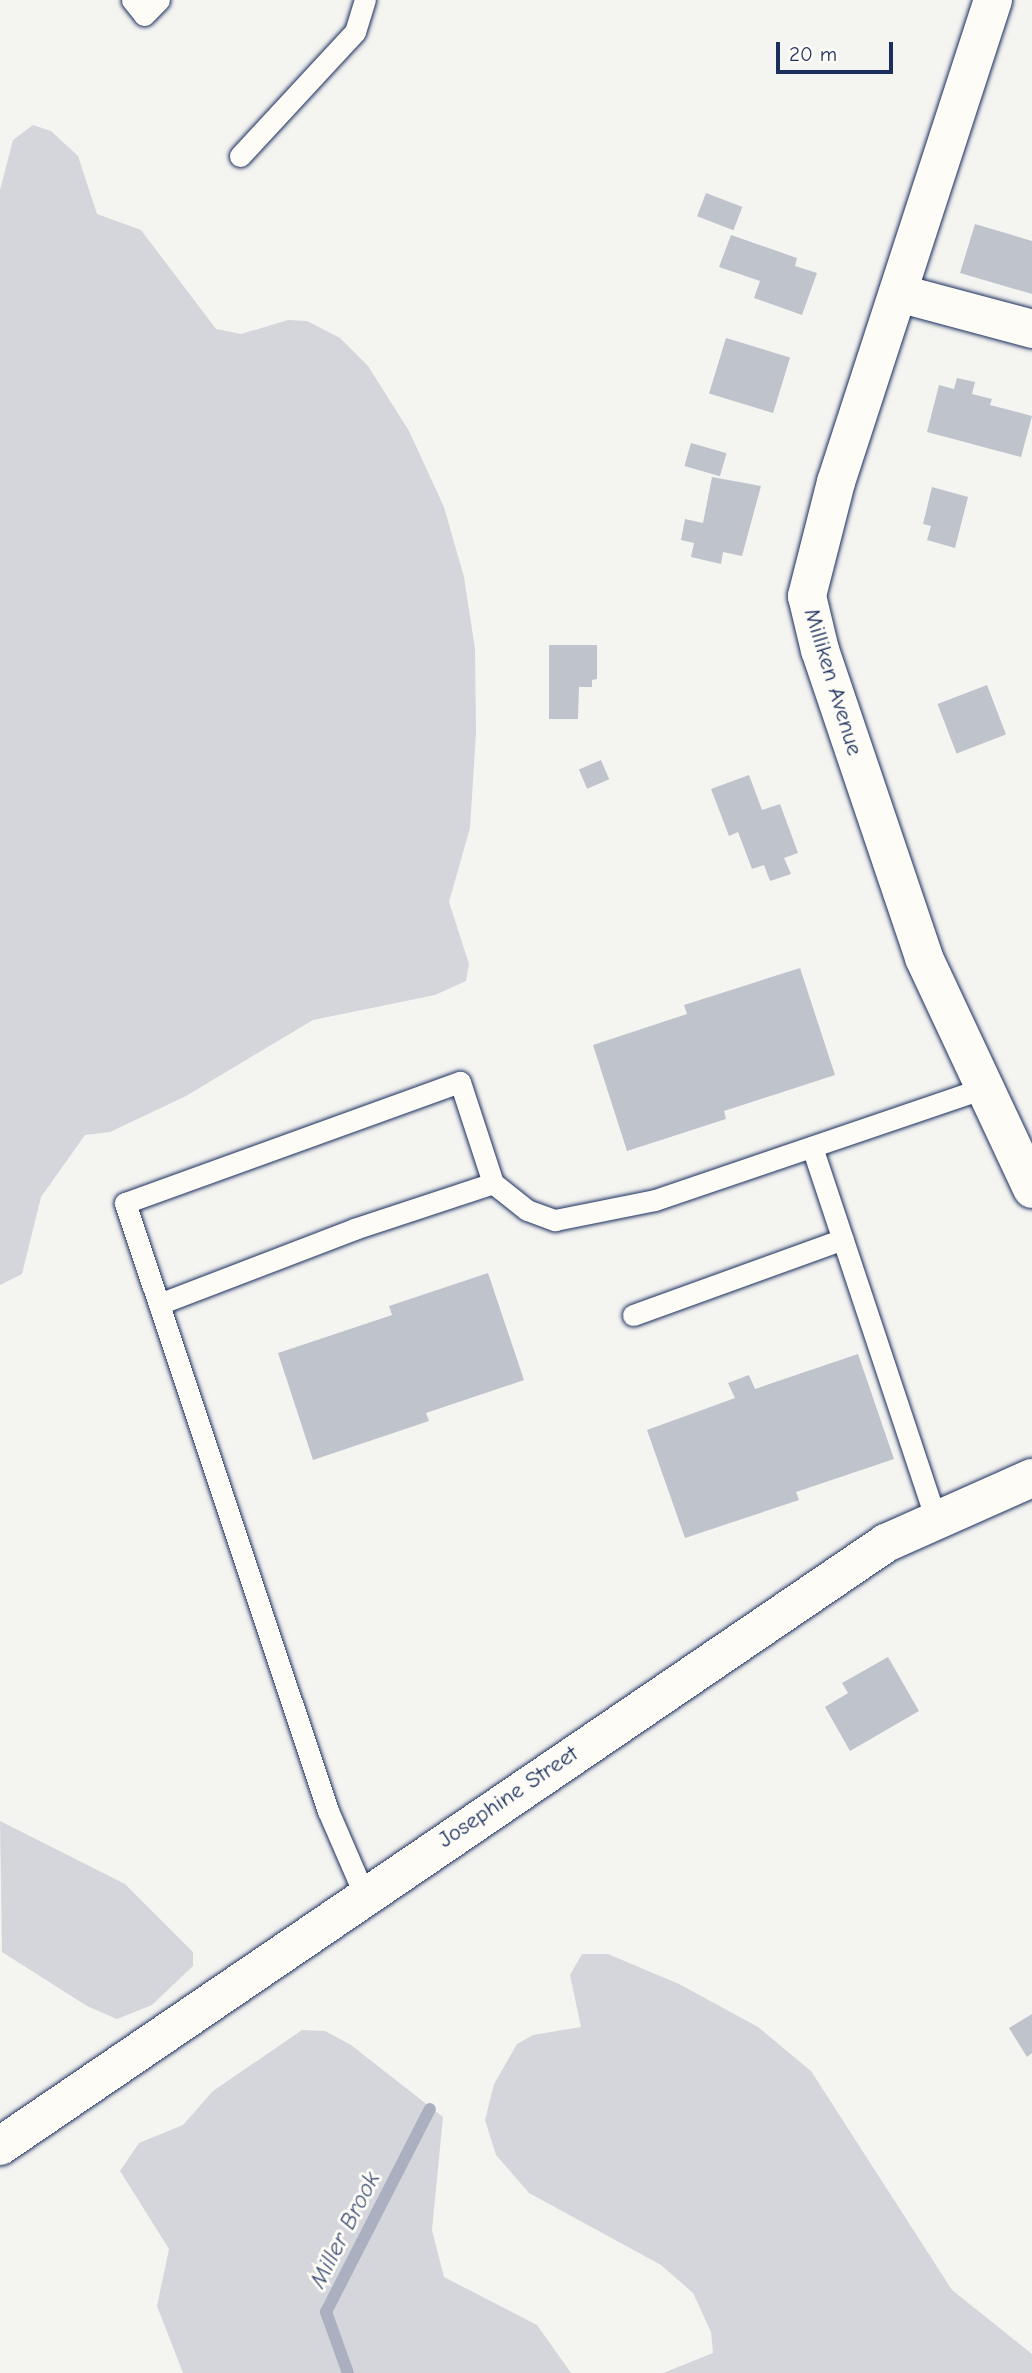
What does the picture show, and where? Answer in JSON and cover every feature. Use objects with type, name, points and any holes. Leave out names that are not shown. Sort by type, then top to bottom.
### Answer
[{"type":"street","name":"Milliken Avenue","points":[[993,0],[836,482],[807,596],[820,650],[924,958],[981,1089],[1032,1189]]},
{"type":"street","points":[[898,293],[1032,329]]},
{"type":"street","name":"Josephine Street","points":[[0,2146],[364,1894],[886,1543],[1032,1478]]},
{"type":"lane","points":[[132,0],[144,15],[159,0]]},
{"type":"lane","points":[[240,156],[355,32],[365,0]]},
{"type":"lane","points":[[364,1894],[328,1811],[125,1203],[460,1082],[493,1183],[527,1210],[555,1220],[655,1200],[717,1175],[812,1147],[981,1089]]},
{"type":"lane","points":[[812,1147],[936,1519]]},
{"type":"lane","points":[[159,1304],[354,1228],[493,1183]]},
{"type":"lane","points":[[633,1315],[843,1239]]},
{"type":"shaded area","points":[[33,125],[51,131],[78,156],[97,214],[141,230],[216,329],[241,334],[288,320],[307,321],[340,338],[368,366],[409,431],[444,507],[464,577],[475,649],[476,733],[470,828],[449,902],[469,964],[466,981],[435,995],[313,1020],[186,1096],[110,1132],[85,1135],[41,1197],[22,1274],[0,1285],[0,190],[13,140]]},
{"type":"shaded area","points":[[0,1821],[125,1884],[193,1952],[193,1966],[152,2005],[117,2019],[87,2006],[2,1952]]},
{"type":"shaded area","points":[[582,1954],[608,1954],[679,1984],[758,2027],[811,2071],[952,2290],[1032,2354],[1032,2373],[663,2373],[713,2353],[711,2332],[693,2293],[661,2265],[529,2193],[496,2155],[485,2120],[494,2084],[517,2044],[533,2035],[581,2027],[570,1975]]},
{"type":"shaded area","points":[[302,2030],[325,2031],[351,2045],[443,2117],[432,2230],[444,2277],[537,2325],[571,2373],[183,2373],[157,2306],[169,2249],[120,2171],[139,2143],[183,2125],[213,2091]]},
{"type":"building","points":[[706,193],[742,207],[733,230],[697,216]]},
{"type":"building","points":[[975,224],[1032,241],[1032,294],[960,273]]},
{"type":"building","points":[[731,235],[797,258],[795,266],[817,273],[802,315],[754,298],[760,281],[719,267]]},
{"type":"building","points":[[726,338],[790,358],[773,413],[709,393]]},
{"type":"building","points":[[957,378],[975,382],[972,394],[992,399],[990,405],[1032,416],[1021,457],[927,432],[939,385],[954,389]]},
{"type":"building","points":[[691,443],[727,453],[720,476],[684,466]]},
{"type":"building","points":[[712,477],[761,486],[742,556],[723,552],[721,564],[691,557],[694,543],[681,540],[685,519],[703,523]]},
{"type":"building","points":[[932,487],[968,497],[955,548],[927,540],[931,526],[923,524]]},
{"type":"building","points":[[549,645],[597,645],[597,679],[592,680],[592,687],[579,687],[578,719],[549,719]]},
{"type":"building","points":[[987,685],[1006,734],[957,753],[938,704]]},
{"type":"building","points":[[601,760],[609,779],[587,789],[579,769]]},
{"type":"building","points":[[749,775],[762,810],[780,804],[798,853],[784,858],[791,874],[770,881],[764,865],[752,869],[738,832],[729,836],[711,789]]},
{"type":"building","points":[[800,968],[835,1075],[724,1111],[726,1119],[627,1151],[593,1045],[687,1014],[684,1005]]},
{"type":"building","points":[[488,1273],[524,1380],[426,1413],[429,1421],[313,1460],[278,1353],[392,1315],[389,1306]]},
{"type":"building","points":[[858,1354],[894,1459],[796,1492],[799,1500],[685,1538],[647,1430],[735,1398],[728,1383],[749,1375],[755,1389]]},
{"type":"building","points":[[888,1657],[919,1711],[850,1751],[825,1707],[848,1693],[842,1683]]},
{"type":"building","points":[[1032,2014],[1032,2053],[1027,2057],[1009,2028]]},
{"type":"waterway","name":"Miller Brook","points":[[348,2373],[326,2312],[430,2109]]}]
